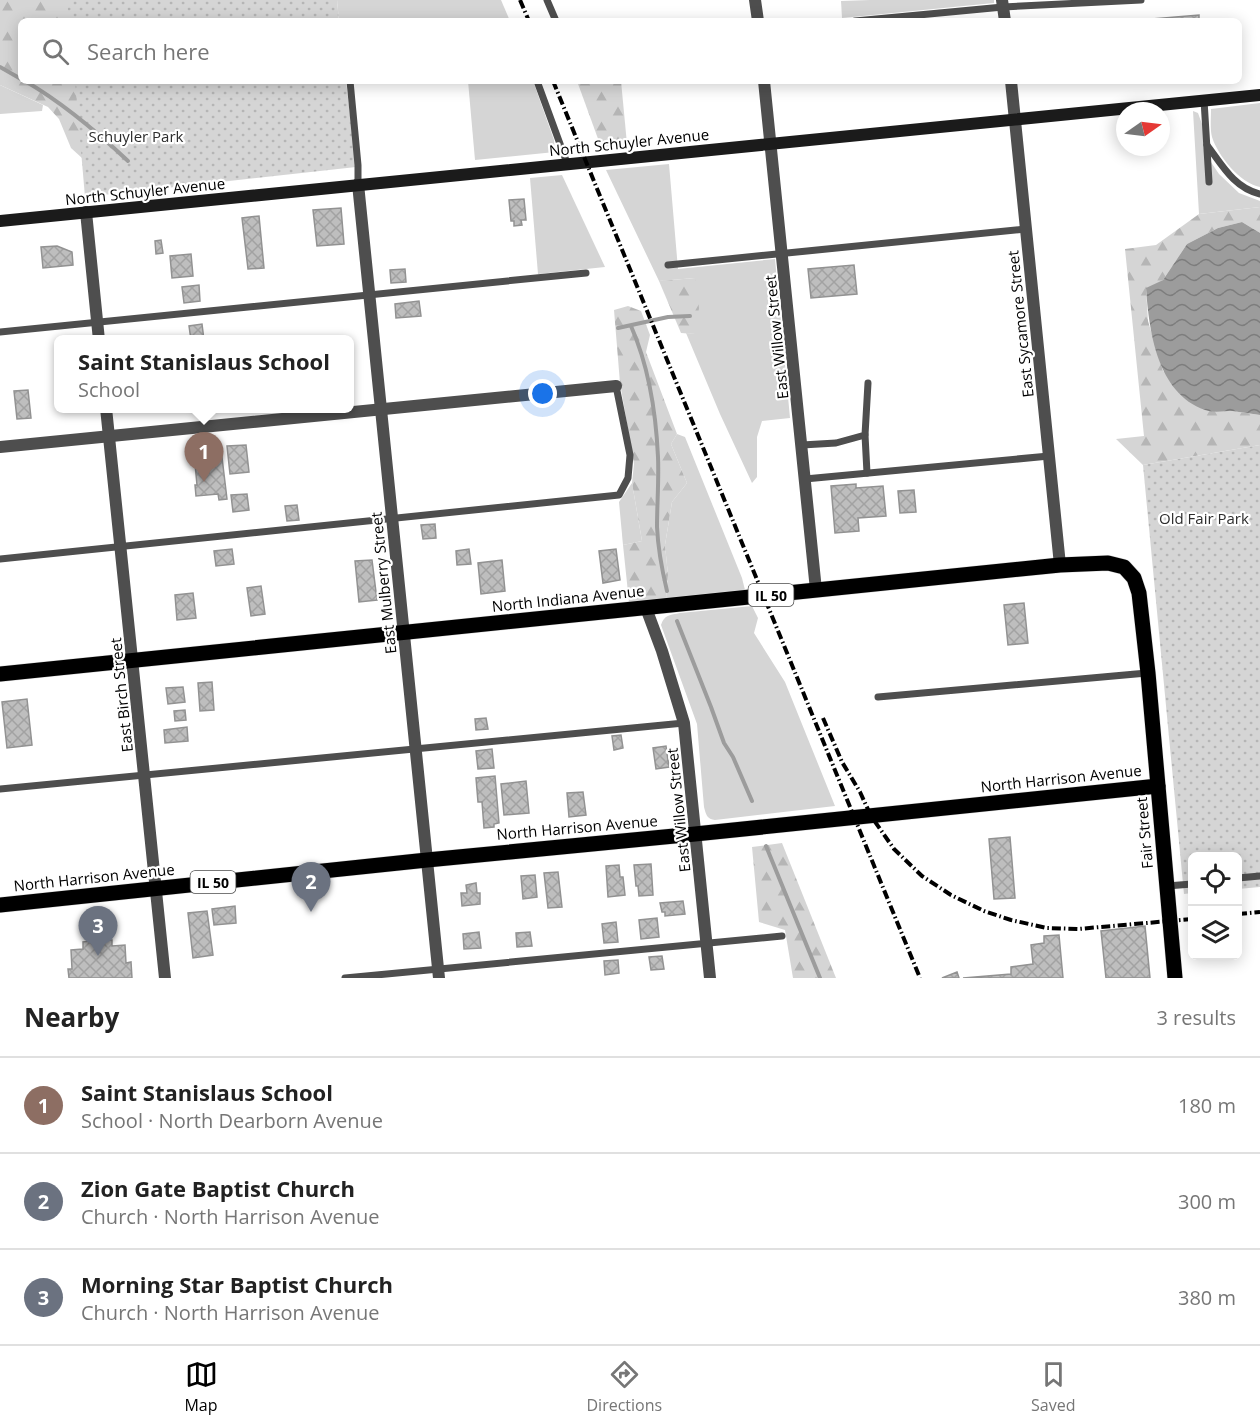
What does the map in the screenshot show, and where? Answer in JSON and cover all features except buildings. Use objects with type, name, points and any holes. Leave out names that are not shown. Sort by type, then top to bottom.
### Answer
[{"type":"main road","name":"North Indiana Avenue","points":[[0,674],[1060,565],[1108,563],[1124,567],[1134,578]]},
{"type":"main road","name":"Fair Street","points":[[1134,578],[1139,593],[1148,673],[1175,978]]},
{"type":"main road","name":"North Harrison Avenue","points":[[0,905],[1158,786]]},
{"type":"street","points":[[755,0],[758,18]]},
{"type":"street","points":[[1003,3],[1005,18]]},
{"type":"street","name":"East Willow Street","points":[[764,84],[816,590]]},
{"type":"street","name":"East Sycamore Street","points":[[1011,84],[1060,565]]},
{"type":"street","name":"North Schuyler Avenue","points":[[0,220],[1260,94]]},
{"type":"street","name":"East Mulberry Street","points":[[358,184],[438,974]]},
{"type":"street","points":[[86,212],[99,335]]},
{"type":"street","points":[[354,412],[616,386]]},
{"type":"street","name":"East Birch Street","points":[[107,413],[165,978]]},
{"type":"street","points":[[0,447],[341,413]]},
{"type":"street","name":"East Willow Street","points":[[646,608],[684,723],[710,978]]},
{"type":"lane","points":[[548,0],[555,18]]},
{"type":"lane","points":[[880,18],[1003,3],[1141,0]]},
{"type":"lane","points":[[350,84],[358,184]]},
{"type":"lane","points":[[538,84],[567,164]]},
{"type":"lane","points":[[1204,100],[1209,182]]},
{"type":"lane","points":[[1207,145],[1231,177],[1245,189],[1260,194]]},
{"type":"lane","points":[[668,266],[1026,229]]},
{"type":"lane","points":[[0,332],[586,273]]},
{"type":"lane","points":[[867,473],[865,435],[868,383]]},
{"type":"lane","points":[[0,559],[619,495],[628,478],[630,455],[616,386]]},
{"type":"lane","points":[[802,445],[836,443],[865,435]]},
{"type":"lane","points":[[805,479],[1049,456]]},
{"type":"lane","points":[[878,697],[1148,673]]},
{"type":"lane","points":[[0,789],[684,723]]},
{"type":"lane","points":[[1242,878],[1260,876]]},
{"type":"lane","points":[[1167,886],[1188,884]]},
{"type":"lane","points":[[345,978],[438,974],[782,936]]},
{"type":"green space","points":[[0,0],[137,0],[144,18],[18,18],[18,84],[124,84],[100,164],[82,158],[71,148],[59,119],[48,107],[0,85]]},
{"type":"green space","points":[[67,0],[337,0],[339,18],[69,18]]},
{"type":"green space","points":[[337,0],[501,0],[509,18],[339,18]]},
{"type":"green space","points":[[994,0],[994,3],[842,18],[841,1]]},
{"type":"green space","name":"Schuyler Park","points":[[75,84],[346,84],[356,167],[85,197]]},
{"type":"green space","points":[[468,84],[534,84],[554,140],[555,152],[475,160]]},
{"type":"green space","points":[[578,84],[621,84],[627,144],[601,147]]},
{"type":"green space","points":[[0,85],[43,105],[42,111],[0,114]]},
{"type":"green space","points":[[1260,103],[1260,187],[1245,180],[1231,168],[1219,152],[1212,137],[1211,109]]},
{"type":"green space","points":[[1193,111],[1198,113],[1203,127],[1204,152],[1219,174],[1239,193],[1260,201],[1260,207],[1199,214]]},
{"type":"green space","points":[[669,164],[678,269],[775,259],[790,418],[762,421],[757,437],[757,477],[752,483],[686,333],[695,334],[695,278],[659,281],[606,170]]},
{"type":"green space","points":[[562,175],[605,267],[538,274],[530,178]]},
{"type":"green space","points":[[1260,207],[1260,233],[1242,222],[1218,228],[1187,244],[1163,280],[1146,289],[1148,321],[1163,371],[1232,411],[1260,415],[1260,445],[1143,465],[1116,439],[1144,436],[1125,249],[1156,245],[1199,214]]},
{"type":"green space","points":[[695,278],[699,308],[695,334],[681,333],[659,281]]},
{"type":"green space","points":[[628,306],[641,311],[650,335],[646,352],[677,434],[671,444],[687,483],[672,502],[665,545],[668,575],[666,598],[629,602],[623,545],[642,541],[632,483],[634,464],[620,383],[614,310]]},
{"type":"green space","points":[[677,434],[685,437],[745,590],[666,598],[668,575],[665,545],[672,502],[687,483],[671,444]]},
{"type":"green space","name":"Old Fair Park","points":[[1260,445],[1260,887],[1242,889],[1242,852],[1188,852],[1188,894],[1184,894],[1143,465]]},
{"type":"green space","points":[[632,483],[642,541],[623,545],[619,502]]},
{"type":"green space","points":[[752,606],[758,618],[754,633],[785,682],[835,806],[715,820],[707,816],[704,807],[697,724],[661,625],[666,617],[673,614]]},
{"type":"green space","points":[[782,843],[836,978],[793,978],[785,930],[759,922],[752,847]]},
{"type":"water","points":[[1242,222],[1260,233],[1260,415],[1205,410],[1189,402],[1176,390],[1159,359],[1153,341],[1147,305],[1146,288],[1163,280],[1187,244],[1218,228]]},
{"type":"waterway","points":[[0,67],[18,77]]},
{"type":"waterway","points":[[30,84],[78,118],[128,161]]},
{"type":"waterway","points":[[618,328],[668,317],[690,316]]},
{"type":"waterway","points":[[631,326],[643,358],[653,407],[658,457],[657,527],[660,559],[667,591]]},
{"type":"waterway","points":[[677,621],[724,743],[733,757],[752,801]]},
{"type":"waterway","points":[[766,846],[820,978]]},
{"type":"railway","points":[[520,0],[528,18]]},
{"type":"railway","points":[[554,84],[920,978]]},
{"type":"railway","points":[[823,718],[842,762],[871,816],[894,849],[922,876],[951,895],[984,911],[1047,928],[1078,929],[1188,919]]},
{"type":"railway","points":[[1242,914],[1260,912]]},
{"type":"place","name":"Saint Stanislaus School","points":[[204,482]]},
{"type":"place","name":"Zion Gate Baptist Church","points":[[311,912]]},
{"type":"place","name":"Morning Star Baptist Church","points":[[98,956]]}]
